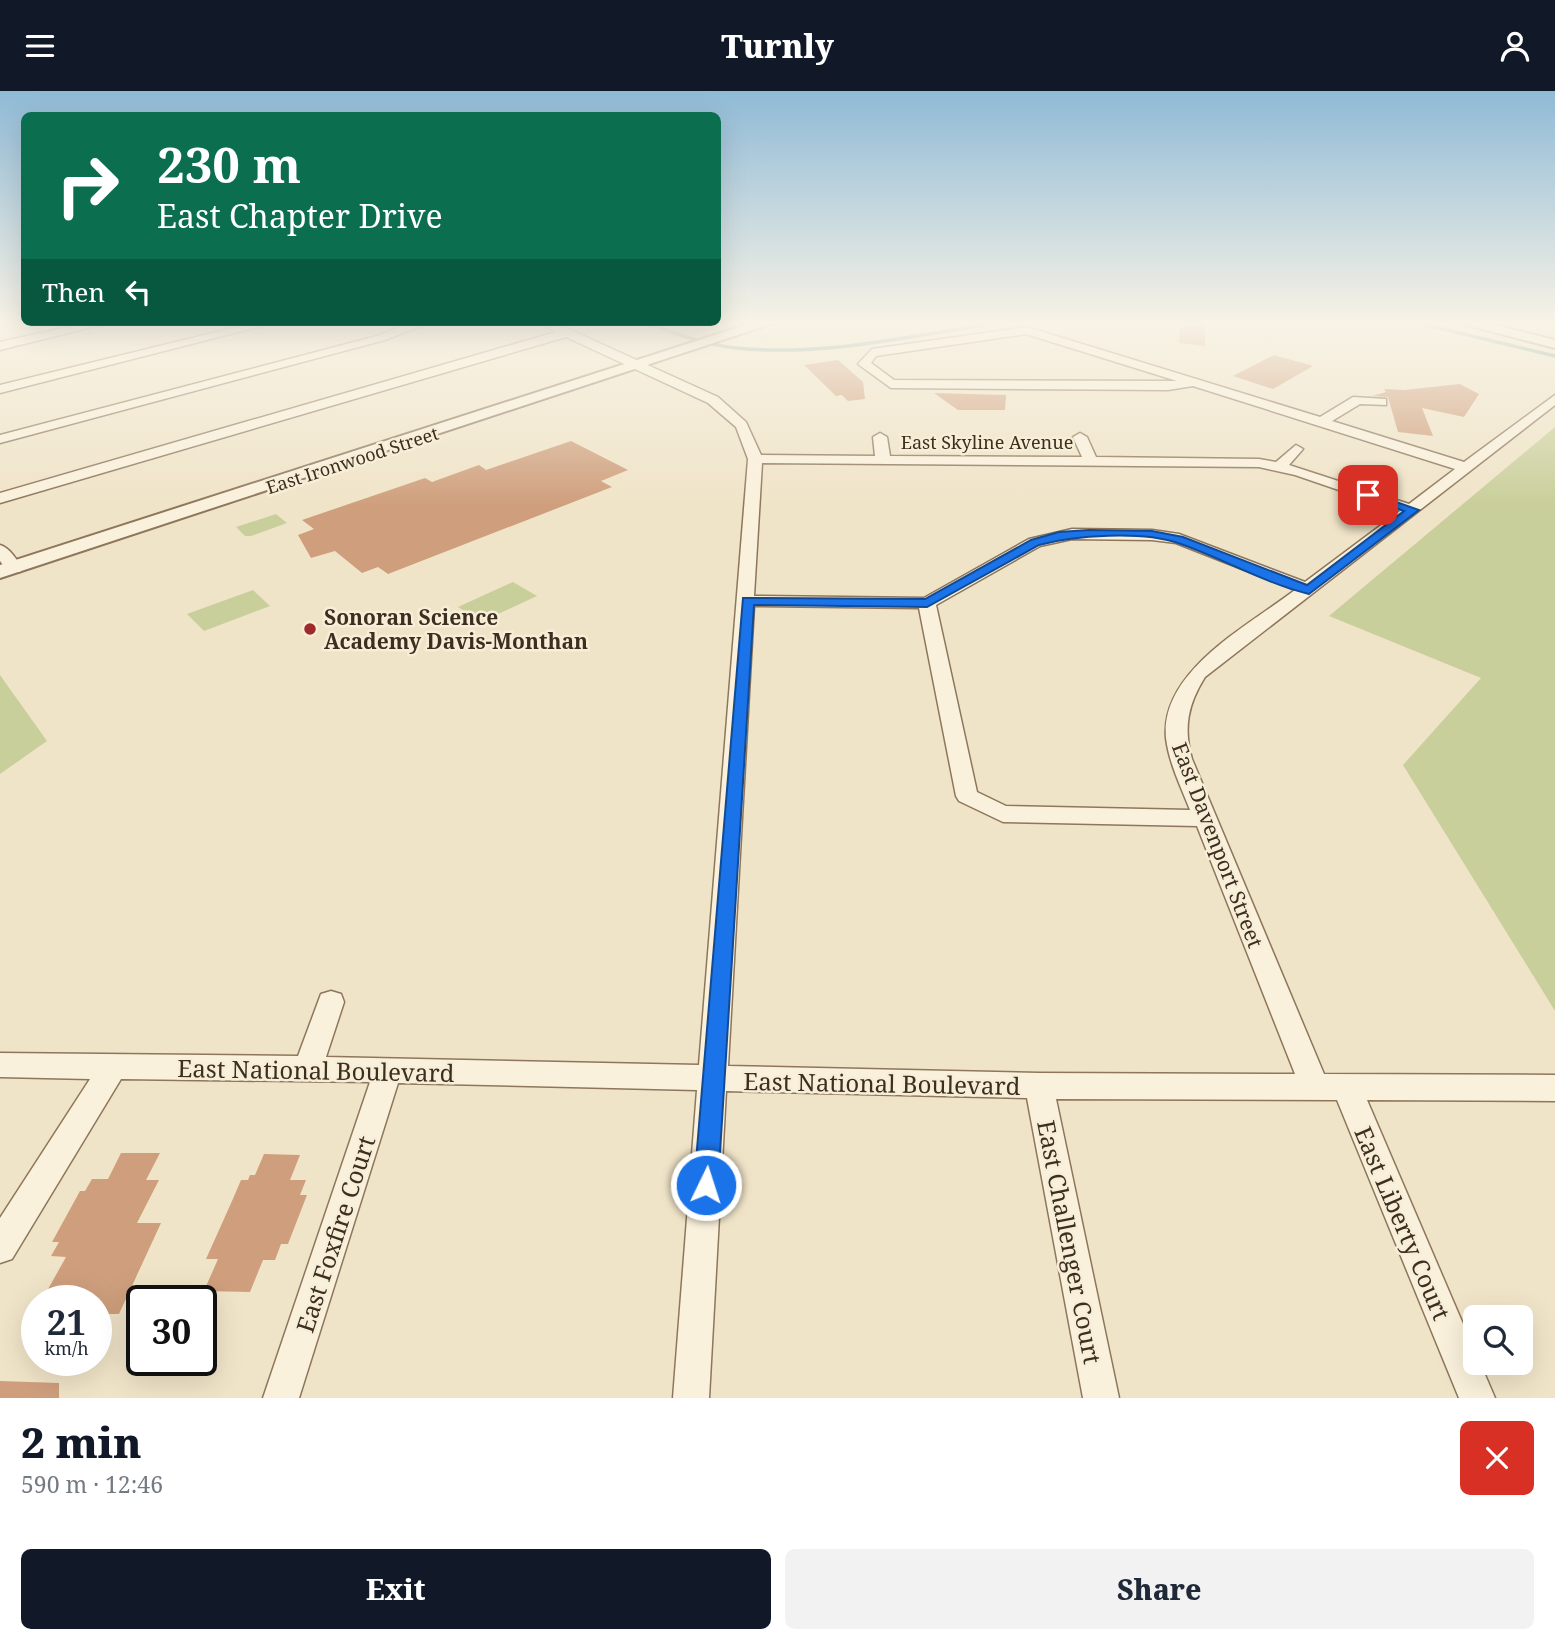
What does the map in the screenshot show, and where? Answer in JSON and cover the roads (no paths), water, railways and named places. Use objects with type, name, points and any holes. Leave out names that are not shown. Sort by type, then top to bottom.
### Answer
[{"type":"street","points":[[0,389],[24,383]]},
{"type":"street","points":[[0,439],[211,383]]},
{"type":"street","points":[[0,498],[396,383]]},
{"type":"street","name":"East Ironwood Street","points":[[7,570],[585,383]]},
{"type":"street","points":[[680,383],[735,416],[750,434],[755,459],[691,1398]]},
{"type":"street","points":[[890,383],[1168,386],[1190,383],[1468,468]]},
{"type":"street","name":"East Davenport Street","points":[[1314,1086],[1176,744],[1175,719],[1184,693],[1198,673],[1555,399]]},
{"type":"street","points":[[1321,422],[1359,400],[1381,402]]},
{"type":"street","name":"East Skyline Avenue","points":[[880,437],[883,460]]},
{"type":"street","name":"East Skyline Avenue","points":[[1080,437],[1091,462]]},
{"type":"street","points":[[1280,467],[1296,449]]},
{"type":"street","name":"East Skyline Avenue","points":[[755,459],[1259,463],[1280,467],[1413,510]]},
{"type":"street","points":[[747,601],[927,603],[1035,542],[1072,534],[1152,535],[1179,539],[1309,590]]},
{"type":"street","points":[[0,550],[7,570]]},
{"type":"street","points":[[927,603],[967,796],[1003,814],[1205,818]]},
{"type":"street","points":[[307,1070],[331,1002]]},
{"type":"street","name":"East National Boulevard","points":[[0,1065],[388,1070],[1039,1086],[1555,1088]]},
{"type":"street","points":[[0,1247],[113,1066]]},
{"type":"street","name":"East Foxfire Court","points":[[281,1398],[388,1070]]},
{"type":"street","name":"East Challenger Court","points":[[1039,1086],[1101,1398]]},
{"type":"street","name":"East Liberty Court","points":[[1346,1086],[1477,1398]]},
{"type":"place","name":"Sonoran Science Academy Davis-Monthan","points":[[310,629]]}]
